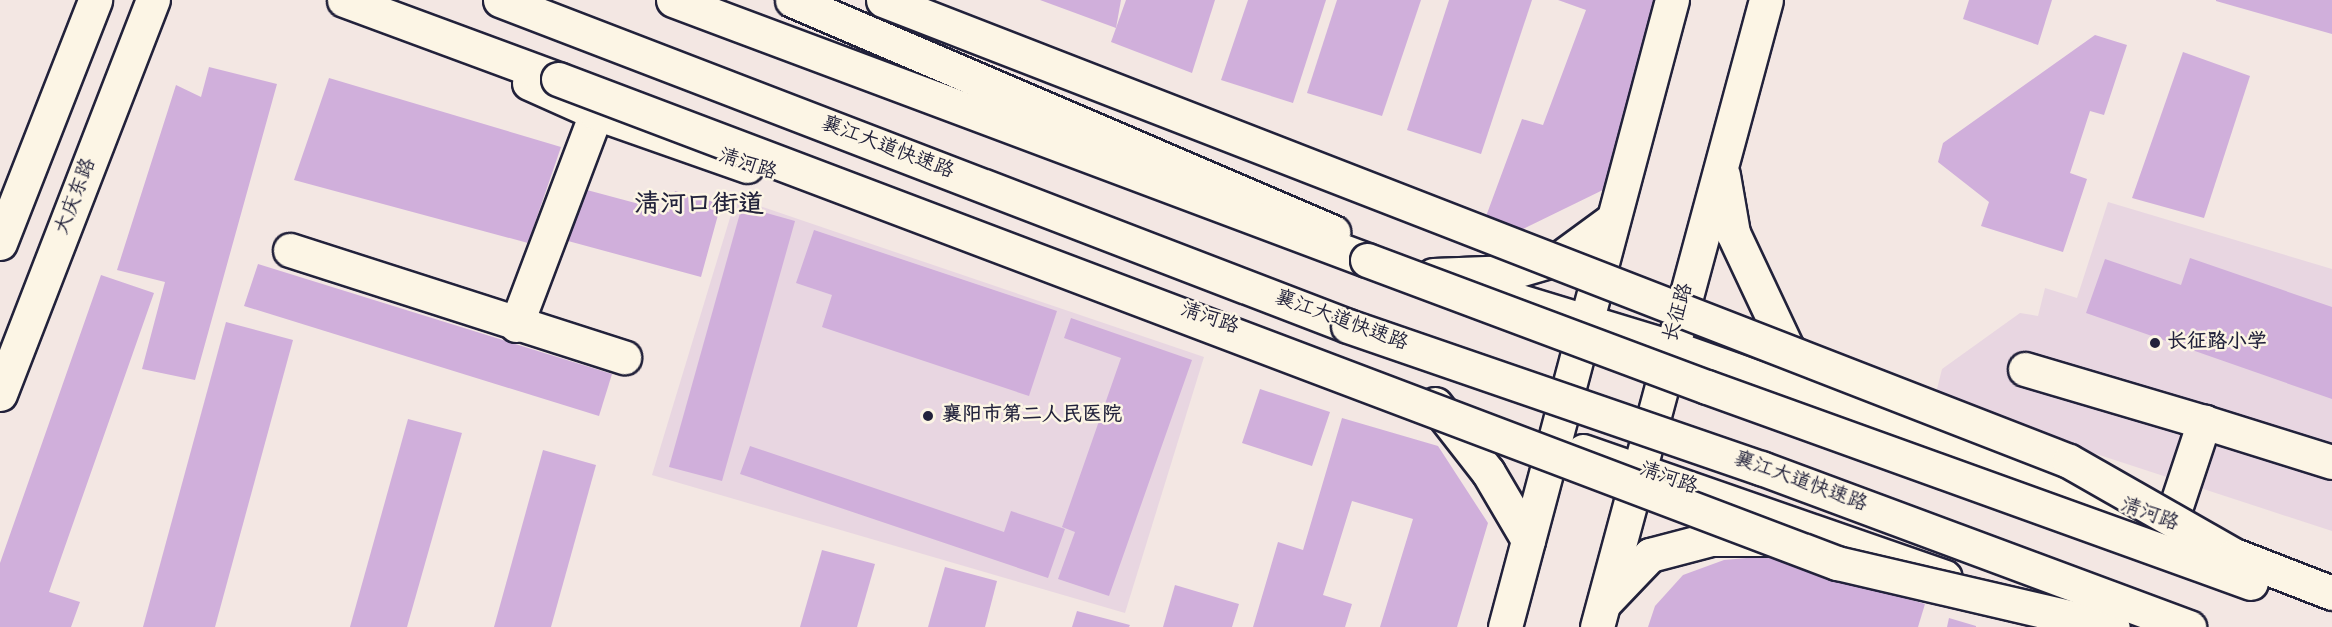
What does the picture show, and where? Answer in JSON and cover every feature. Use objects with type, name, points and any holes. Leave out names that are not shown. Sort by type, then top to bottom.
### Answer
[{"type":"main road","points":[[0,243],[95,0]]},
{"type":"main road","name":"大庆东路","points":[[0,394],[153,0]]},
{"type":"main road","points":[[342,0],[558,79],[1837,563],[2113,627]]},
{"type":"main road","name":"清河路","points":[[342,0],[596,112],[1427,393],[1555,441],[1840,538],[2082,627]]},
{"type":"main road","name":"襄江大道快速路","points":[[500,0],[1348,326],[1761,468],[2189,627]]},
{"type":"main road","points":[[673,0],[1707,387],[2332,612]]},
{"type":"main road","name":"清河路","points":[[792,0],[1433,274],[1671,347],[1896,424],[2170,524],[2332,577]]},
{"type":"main road","points":[[883,0],[2069,461],[2234,555],[2332,593]]},
{"type":"main road","points":[[1505,627],[1672,0]]},
{"type":"main road","name":"长征路","points":[[1600,614],[1637,469],[1766,0]]},
{"type":"main road","points":[[516,325],[596,112]]},
{"type":"main road","points":[[1722,166],[1733,233],[1788,350],[1896,424]]},
{"type":"main road","points":[[1433,274],[1512,272],[1560,258],[1613,219]]},
{"type":"main road","points":[[290,250],[516,325],[624,357]]},
{"type":"main road","points":[[2025,369],[2332,462]]},
{"type":"main road","points":[[1427,393],[1488,472],[1528,540]]},
{"type":"main road","points":[[2170,524],[2204,422]]},
{"type":"main road","points":[[1600,614],[1650,555],[1711,539],[1840,538]]},
{"type":"shaded area","name":"襄阳市第二人民医院","points":[[736,198],[1204,357],[1125,613],[652,475]]},
{"type":"shaded area","name":"长征路小学","points":[[2108,202],[2332,269],[2332,531],[1934,401],[1942,369],[2020,313],[2038,316],[2045,288],[2077,298]]},
{"type":"building","points":[[1040,0],[1121,0],[1116,28]]},
{"type":"building","points":[[1126,0],[1215,0],[1192,73],[1111,42]]},
{"type":"building","points":[[1248,0],[1326,0],[1293,103],[1221,80]]},
{"type":"building","points":[[1337,0],[1421,0],[1382,116],[1307,93]]},
{"type":"building","points":[[1449,0],[1532,0],[1481,154],[1407,130]]},
{"type":"building","points":[[1558,0],[1666,0],[1609,187],[1517,232],[1485,219],[1522,119],[1543,125],[1586,10]]},
{"type":"building","points":[[1969,0],[2052,0],[2038,45],[1963,19]]},
{"type":"building","points":[[2332,0],[2332,34],[2216,1]]},
{"type":"building","points":[[2095,35],[2127,45],[2104,115],[2090,111],[2070,173],[2087,179],[2063,252],[1981,226],[1989,202],[1938,162],[1943,143]]},
{"type":"building","points":[[2183,52],[2250,76],[2204,218],[2132,198]]},
{"type":"building","points":[[209,67],[277,84],[195,380],[142,369],[165,282],[117,270],[176,85],[201,97]]},
{"type":"building","points":[[329,78],[561,147],[528,243],[294,180]]},
{"type":"building","points":[[572,186],[669,212],[675,191],[721,204],[701,277],[557,238]]},
{"type":"building","points":[[742,206],[795,221],[722,481],[669,467]]},
{"type":"building","points":[[814,230],[1057,311],[1029,396],[822,327],[832,295],[796,283]]},
{"type":"building","points":[[2190,258],[2332,307],[2332,399],[2086,313],[2105,259],[2181,285]]},
{"type":"building","points":[[258,264],[612,374],[599,416],[244,306]]},
{"type":"building","points":[[101,275],[154,293],[49,592],[80,602],[71,627],[0,627],[0,563]]},
{"type":"building","points":[[1071,318],[1192,360],[1109,596],[1058,579],[1075,532],[1062,527],[1121,358],[1064,338]]},
{"type":"building","points":[[226,322],[293,340],[215,627],[143,627]]},
{"type":"building","points":[[1260,389],[1330,412],[1312,466],[1242,443]]},
{"type":"building","points":[[1342,418],[1438,446],[1488,523],[1457,627],[1380,627],[1413,519],[1352,501],[1323,595],[1352,604],[1345,627],[1253,627],[1278,542],[1303,550]]},
{"type":"building","points":[[408,419],[462,433],[407,627],[350,627]]},
{"type":"building","points":[[750,446],[1004,532],[1011,511],[1065,529],[1048,578],[740,474]]},
{"type":"building","points":[[543,450],[596,465],[551,627],[494,627]]},
{"type":"building","points":[[822,550],[875,564],[857,627],[800,627]]},
{"type":"building","points":[[1769,556],[1925,604],[1918,627],[1648,627],[1655,606],[1683,575],[1724,560]]},
{"type":"building","points":[[945,567],[997,581],[985,627],[928,627]]},
{"type":"building","points":[[1175,585],[1239,604],[1232,627],[1163,627]]},
{"type":"building","points":[[1077,611],[1130,625],[1129,627],[1072,627]]},
{"type":"building","points":[[1949,618],[1976,626],[1976,627],[1947,627]]},
{"type":"place","name":"长征路小学","points":[[2155,343]]},
{"type":"place","name":"襄阳市第二人民医院","points":[[928,416]]},
{"type":"district","name":"清河口街道","points":[[699,208]]}]
